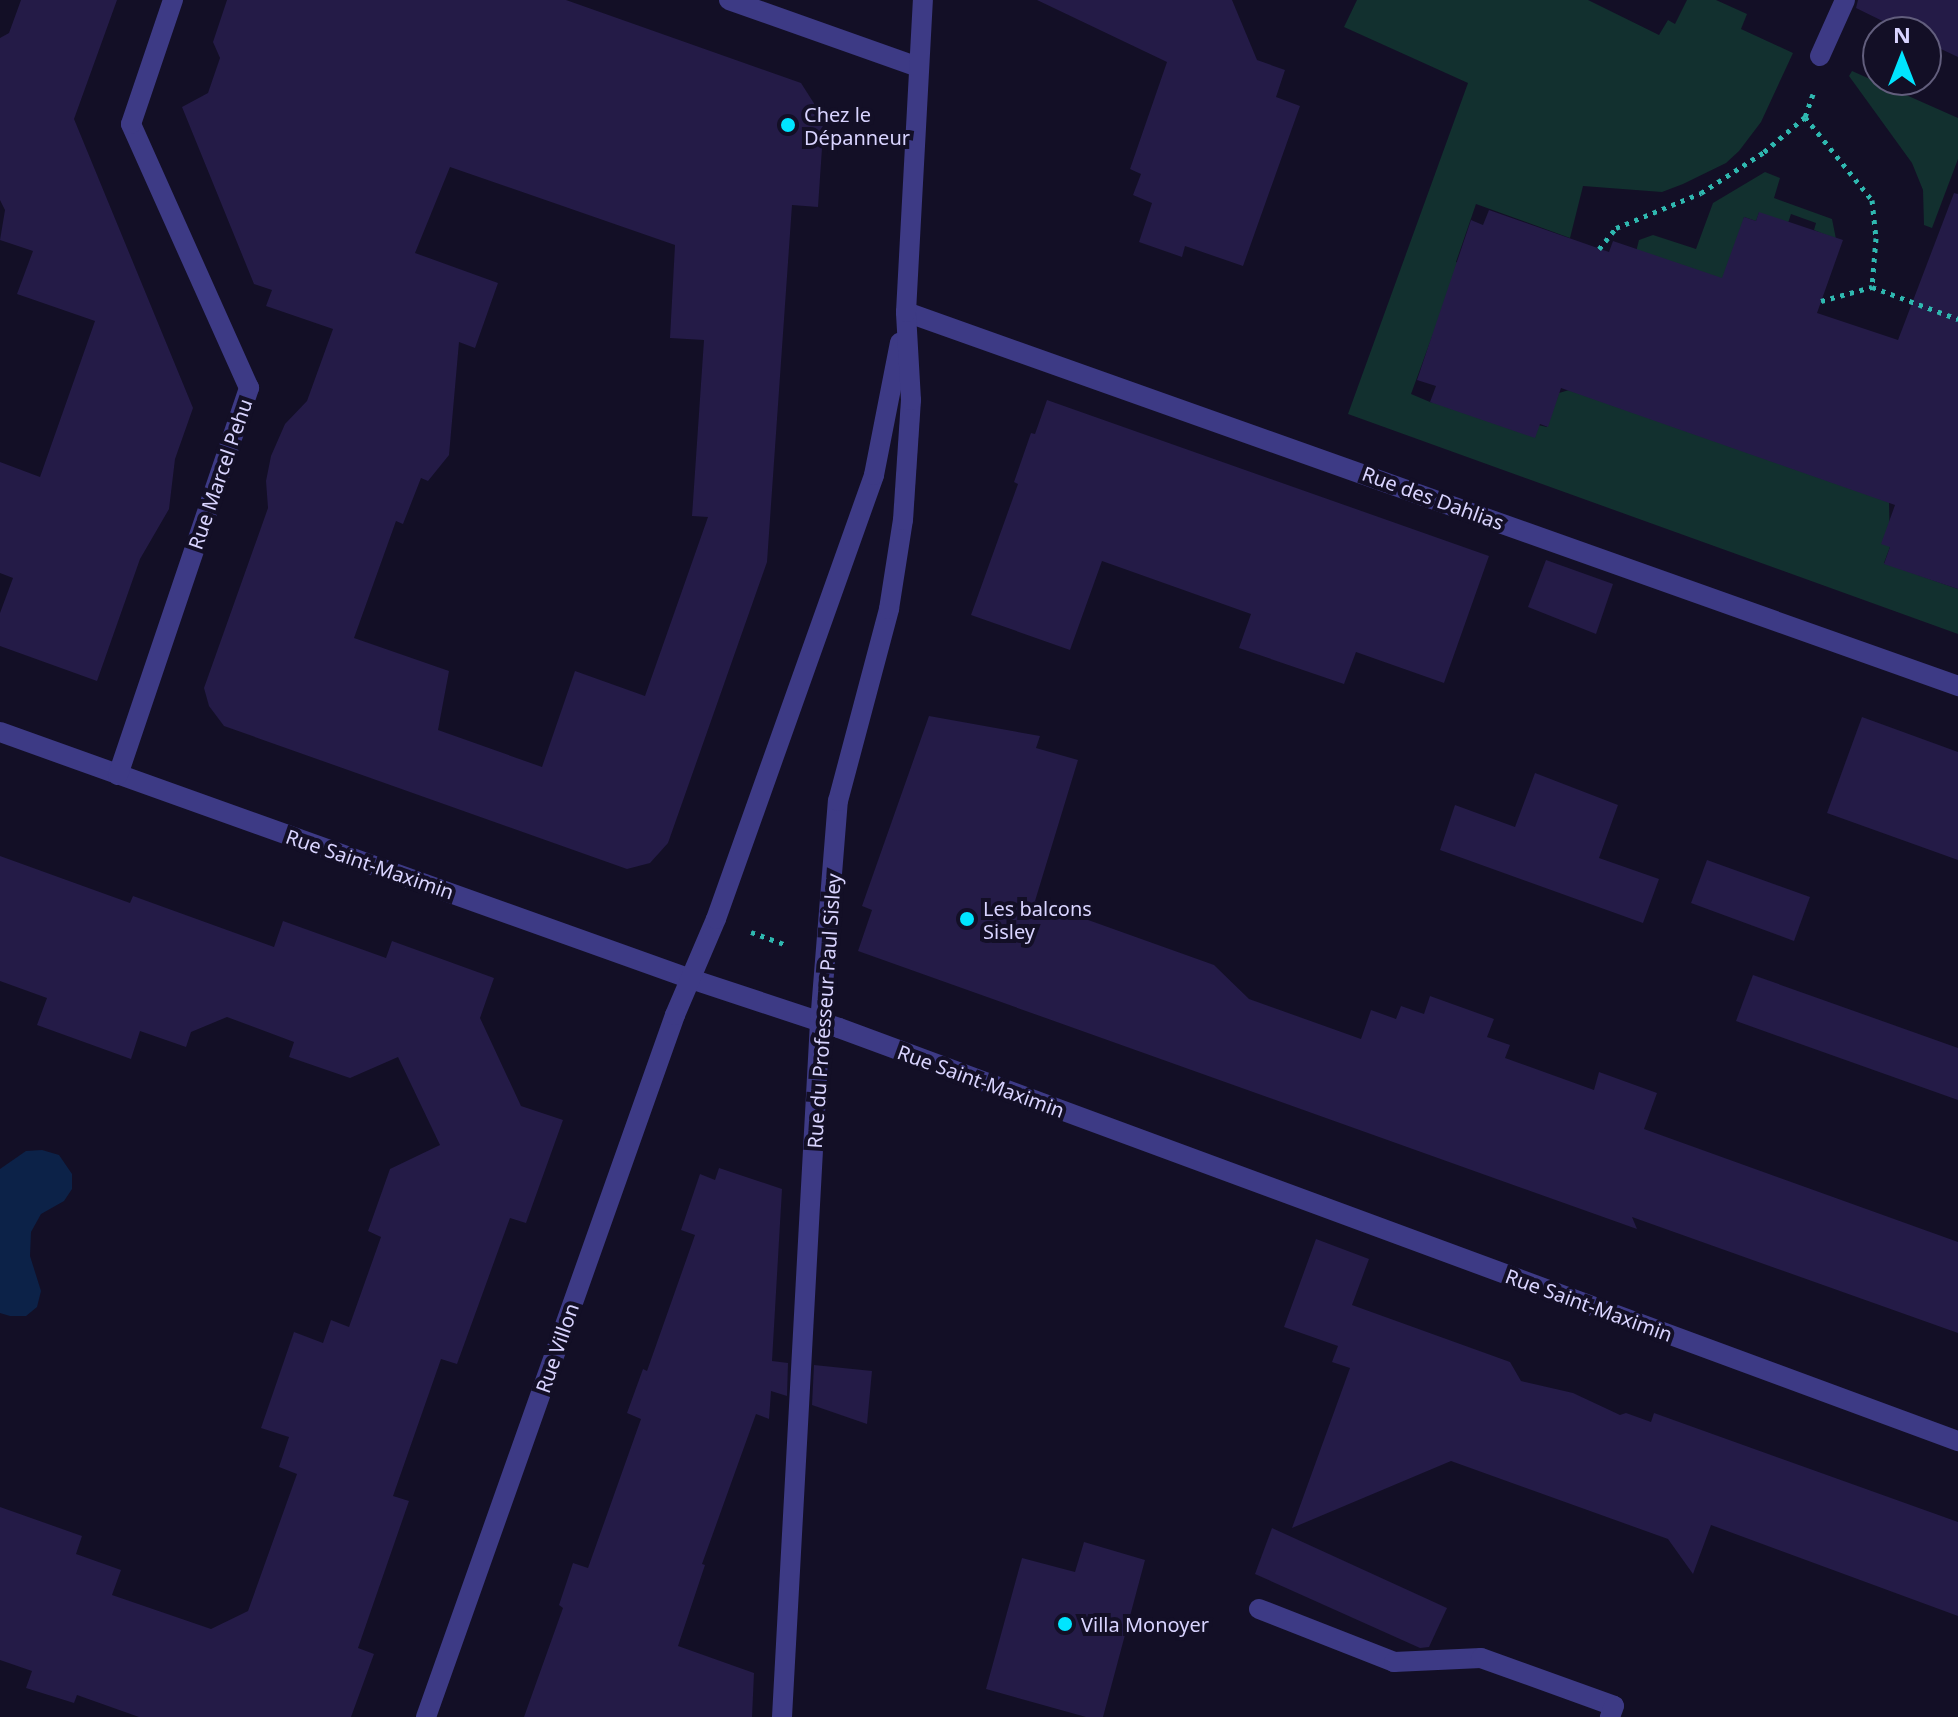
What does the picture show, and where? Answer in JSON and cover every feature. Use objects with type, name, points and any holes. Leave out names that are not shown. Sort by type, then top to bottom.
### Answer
[{"type":"street","name":"Rue Marcel Pehu","points":[[118,775],[249,388],[131,124],[173,0]]},
{"type":"street","points":[[729,0],[918,67]]},
{"type":"street","name":"Rue du Professeur Paul Sisley","points":[[782,1717],[820,1023],[838,801],[889,609],[903,520],[911,400],[906,312],[923,0]]},
{"type":"street","points":[[1820,56],[1845,0]]},
{"type":"street","name":"Rue du Professeur Paul Sisley","points":[[691,979],[874,475],[906,312]]},
{"type":"street","name":"Rue des Dahlias","points":[[906,312],[1958,686]]},
{"type":"street","name":"Rue Saint-Maximin","points":[[0,732],[820,1023],[1958,1441]]},
{"type":"street","name":"Rue Villon","points":[[426,1717],[675,1015],[691,979]]},
{"type":"street","points":[[1259,1609],[1394,1662],[1481,1658],[1614,1706],[1610,1717]]},
{"type":"path","points":[[1599,249],[1616,228],[1701,193],[1764,152],[1805,117],[1815,89]]},
{"type":"path","points":[[1805,117],[1872,200],[1876,238],[1872,287]]},
{"type":"path","points":[[1821,301],[1872,287],[1958,319]]},
{"type":"path","points":[[745,930],[798,949]]},
{"type":"green space","points":[[1357,0],[1588,0],[1659,35],[1668,20],[1675,24],[1687,0],[1716,0],[1747,14],[1741,29],[1793,53],[1761,122],[1726,163],[1662,192],[1583,186],[1570,238],[1476,204],[1456,262],[1468,267],[1433,334],[1411,394],[1430,402],[1547,427],[1559,393],[1569,390],[1889,502],[1890,547],[1884,563],[1958,589],[1958,634],[1348,414],[1468,83],[1344,27]]},
{"type":"green space","points":[[1852,71],[1862,75],[1862,94],[1849,76]]},
{"type":"green space","points":[[1863,96],[1908,96],[1958,118],[1958,159],[1932,228],[1924,225],[1923,190],[1912,163]]},
{"type":"green space","points":[[1765,172],[1780,178],[1774,198],[1832,219],[1836,239],[1814,230],[1816,223],[1791,214],[1788,223],[1759,213],[1756,221],[1744,217],[1734,283],[1634,260],[1639,240],[1653,235],[1696,249],[1713,203]]},
{"type":"water","points":[[42,1150],[59,1155],[72,1174],[72,1189],[64,1201],[41,1214],[31,1232],[30,1256],[41,1291],[37,1307],[26,1316],[10,1316],[0,1313],[0,1169],[26,1151]]},
{"type":"building","points":[[21,0],[117,0],[74,119],[193,408],[175,459],[169,509],[140,559],[97,681],[0,646],[0,613],[13,578],[0,573],[0,462],[40,477],[95,321],[17,294],[33,251],[0,240],[5,210],[0,200],[0,38],[9,33]]},
{"type":"building","points":[[227,0],[566,0],[801,83],[824,119],[818,207],[792,205],[767,562],[668,843],[650,863],[627,869],[224,726],[209,706],[204,688],[268,508],[266,481],[271,456],[285,424],[307,401],[333,329],[266,306],[272,290],[254,284],[182,107],[208,93],[220,58],[213,42]],"holes":[[[450,167],[675,245],[670,338],[704,340],[692,516],[708,517],[645,696],[575,671],[542,767],[438,730],[449,671],[354,638],[396,521],[403,524],[421,478],[428,481],[449,455],[459,342],[475,348],[498,283],[415,253]]]},
{"type":"building","points":[[1037,0],[1232,0],[1257,60],[1285,70],[1276,97],[1300,106],[1243,266],[1185,246],[1182,257],[1139,242],[1152,203],[1133,195],[1141,174],[1130,169],[1167,62]]},
{"type":"building","points":[[1858,0],[1958,0],[1958,57],[1942,50],[1942,16],[1872,16],[1856,8]]},
{"type":"building","points":[[1954,193],[1958,194],[1958,589],[1884,564],[1890,547],[1881,544],[1895,505],[1561,388],[1548,427],[1540,424],[1535,438],[1430,402],[1436,386],[1417,380],[1471,220],[1483,225],[1489,210],[1609,252],[1613,241],[1722,278],[1744,217],[1756,221],[1759,212],[1843,240],[1817,313],[1898,340]]},
{"type":"building","points":[[1047,400],[1489,556],[1444,683],[1356,652],[1344,684],[1239,648],[1251,614],[1102,561],[1070,650],[971,615],[1018,484],[1014,482],[1031,433],[1035,434]]},
{"type":"building","points":[[1546,560],[1613,584],[1596,634],[1528,607]]},
{"type":"building","points":[[929,716],[1040,736],[1036,748],[1078,760],[1035,901],[1214,965],[1249,999],[1361,1039],[1371,1010],[1396,1019],[1401,1006],[1424,1014],[1430,996],[1494,1019],[1487,1037],[1510,1045],[1505,1058],[1594,1090],[1599,1072],[1657,1093],[1644,1129],[1958,1242],[1958,1333],[1632,1217],[1637,1229],[858,951],[872,910],[862,906]]},
{"type":"building","points":[[1862,717],[1958,752],[1958,860],[1827,813]]},
{"type":"building","points":[[1535,773],[1618,805],[1599,858],[1659,879],[1643,923],[1440,850],[1455,805],[1515,827]]},
{"type":"building","points":[[0,856],[130,903],[133,896],[274,947],[283,921],[386,958],[392,941],[494,978],[480,1018],[521,1106],[563,1120],[526,1223],[510,1218],[457,1364],[441,1359],[393,1496],[409,1501],[358,1648],[374,1654],[351,1717],[139,1717],[77,1695],[74,1703],[26,1688],[32,1671],[0,1660],[0,1507],[82,1536],[76,1554],[121,1570],[112,1595],[211,1629],[248,1611],[297,1474],[279,1467],[289,1437],[261,1428],[294,1332],[323,1343],[331,1320],[349,1327],[381,1237],[368,1231],[390,1169],[440,1145],[398,1057],[350,1078],[289,1057],[294,1042],[227,1017],[191,1032],[186,1047],[140,1031],[131,1059],[37,1025],[47,998],[0,981]]},
{"type":"building","points":[[1707,860],[1810,897],[1794,941],[1691,903]]},
{"type":"building","points":[[1753,975],[1958,1048],[1958,1100],[1736,1021]]},
{"type":"building","points":[[719,1168],[782,1189],[772,1361],[788,1363],[787,1396],[771,1391],[769,1419],[756,1414],[702,1564],[705,1565],[678,1646],[754,1673],[752,1717],[524,1717],[563,1608],[559,1605],[573,1563],[588,1568],[641,1419],[627,1413],[643,1369],[647,1371],[695,1235],[681,1230],[700,1174],[715,1180]]},
{"type":"building","points":[[1316,1239],[1369,1259],[1352,1305],[1510,1362],[1521,1381],[1573,1393],[1620,1415],[1626,1413],[1651,1422],[1654,1413],[1958,1522],[1958,1616],[1711,1525],[1693,1574],[1668,1539],[1451,1461],[1292,1528],[1350,1368],[1332,1362],[1338,1346],[1284,1327]]},
{"type":"building","points":[[814,1365],[872,1371],[867,1424],[812,1405]]},
{"type":"building","points":[[1272,1528],[1447,1608],[1429,1647],[1420,1648],[1255,1574]]},
{"type":"building","name":"Villa Monoyer","points":[[1084,1542],[1145,1560],[1103,1717],[1086,1717],[986,1689],[1022,1558],[1075,1572]]},
{"type":"place","name":"Chez le Dépanneur","points":[[788,125]]},
{"type":"place","name":"Les balcons Sisley","points":[[967,919]]},
{"type":"place","name":"Villa Monoyer","points":[[1065,1624]]}]
